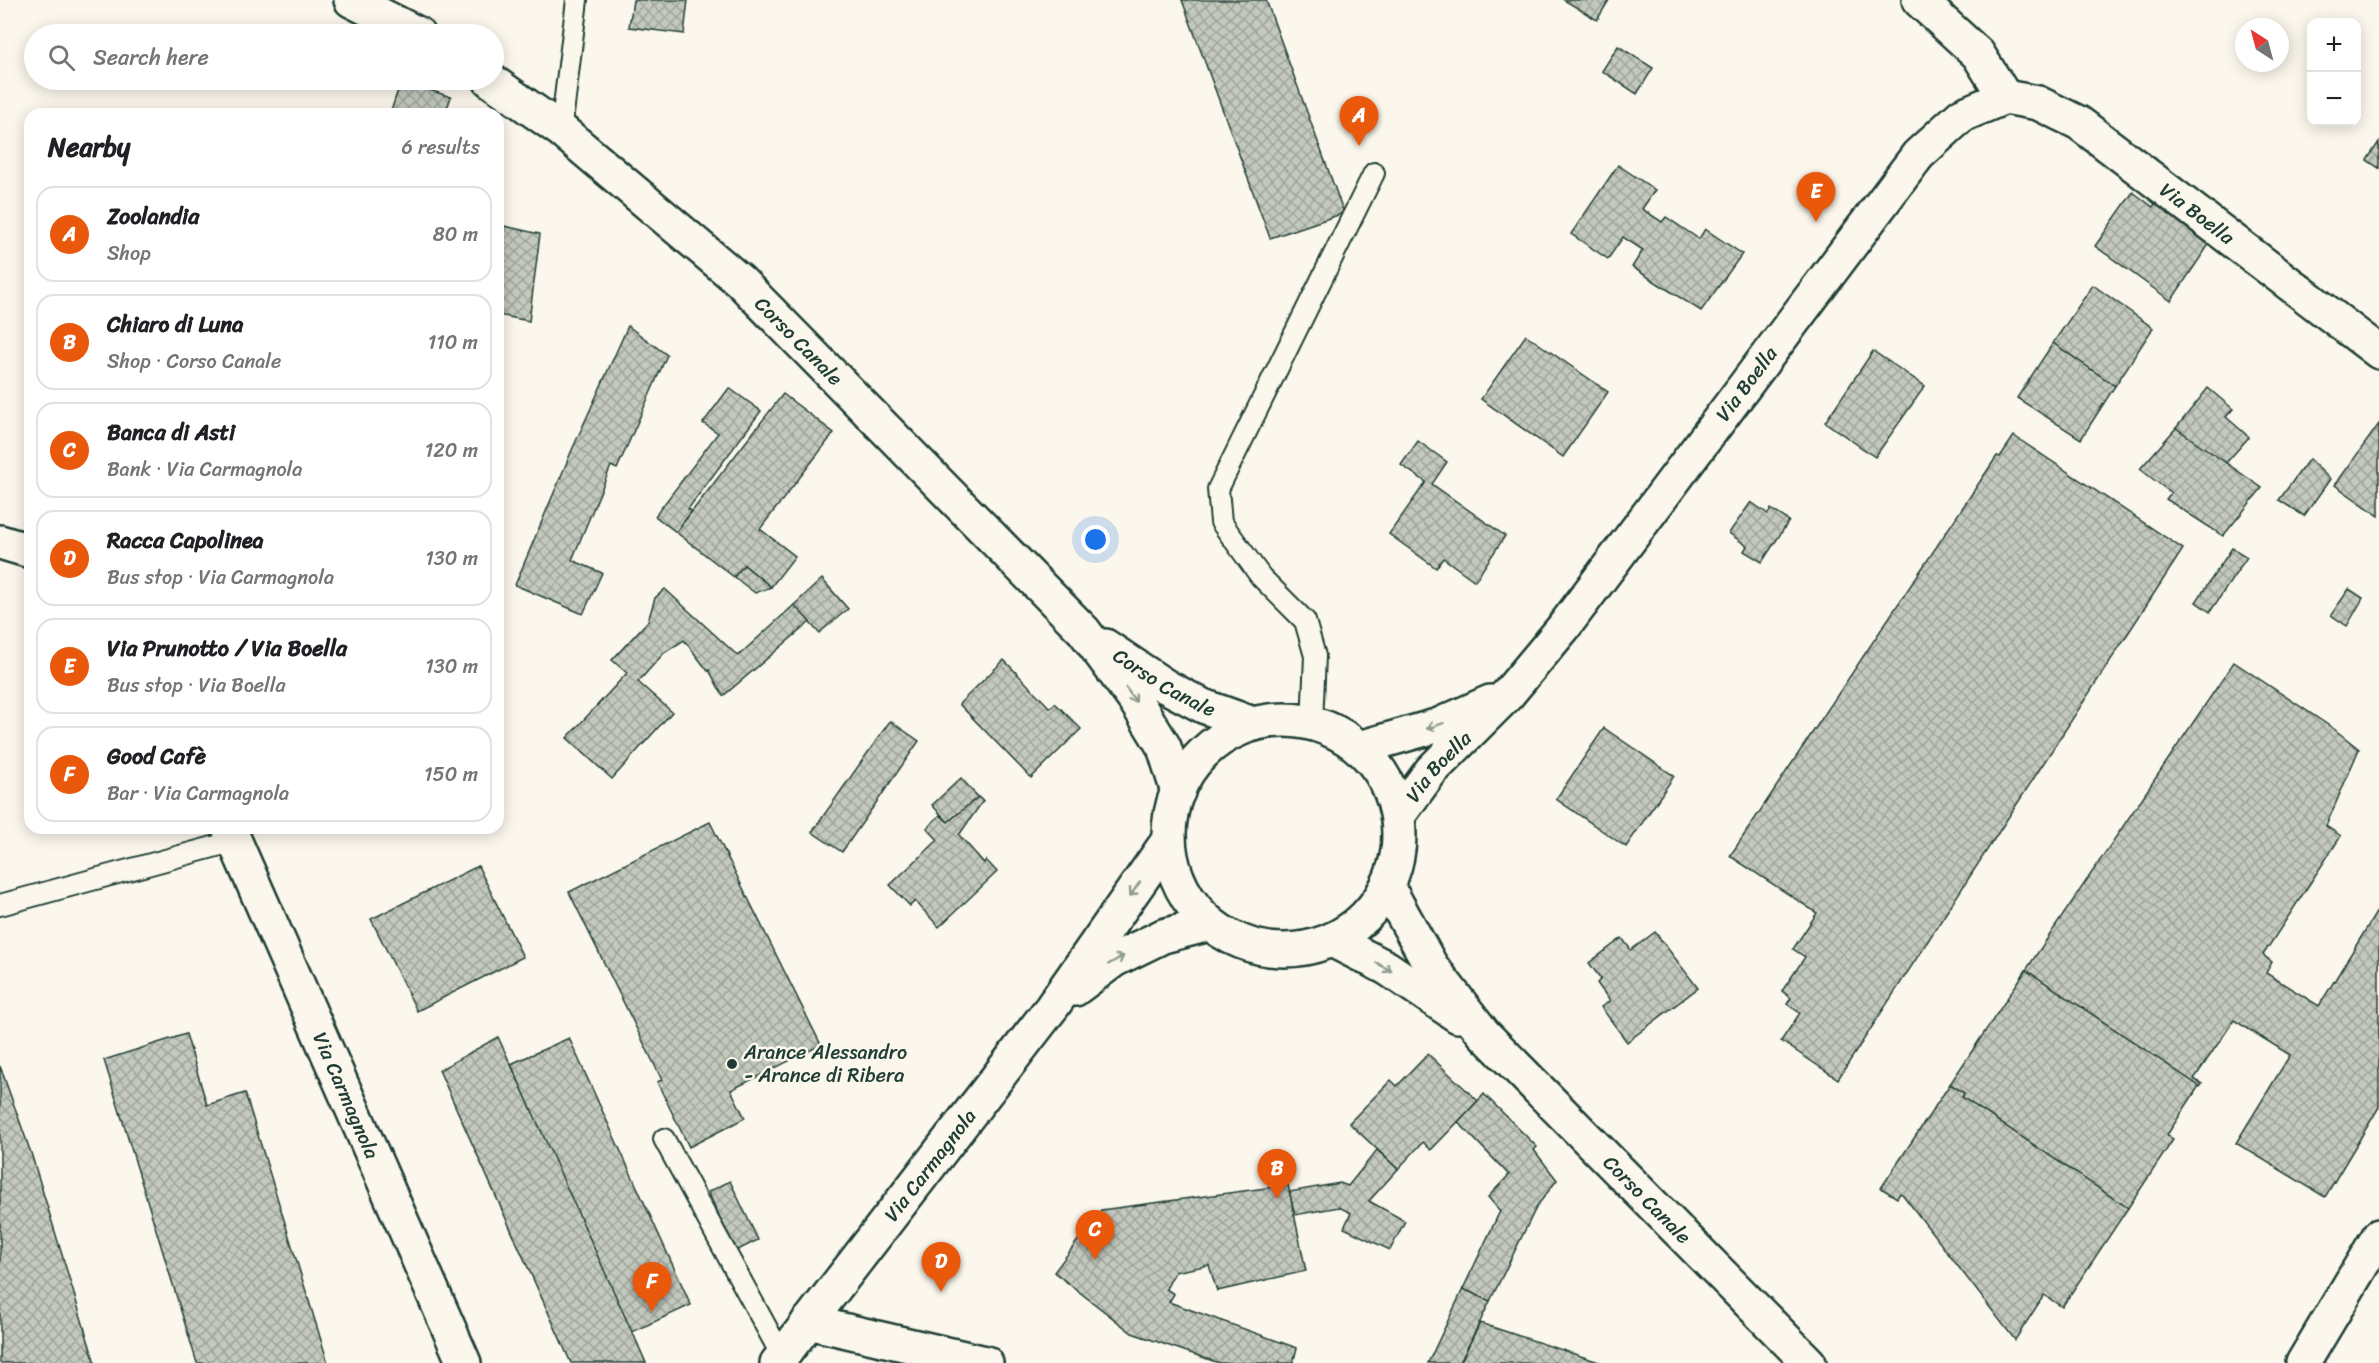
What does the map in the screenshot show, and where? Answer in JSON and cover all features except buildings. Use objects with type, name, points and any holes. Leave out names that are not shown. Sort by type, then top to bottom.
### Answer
[{"type":"main road","points":[[351,0],[398,24]]},
{"type":"main road","points":[[1919,0],[1978,54],[2005,97]]},
{"type":"main road","name":"Corso Canale","points":[[504,90],[561,130],[740,281],[1084,631],[1137,703],[1164,747],[1178,792]]},
{"type":"main road","name":"Via Boella","points":[[1398,816],[1431,771],[1508,694],[1563,628],[1918,156],[1962,115],[2005,97],[2038,103],[2079,123],[2379,352]]},
{"type":"main road","points":[[0,543],[24,549]]},
{"type":"main road","name":"Corso Canale","points":[[1084,631],[1165,686],[1203,706],[1252,724]]},
{"type":"main road","name":"Via Boella","points":[[1359,748],[1439,725],[1508,694]]},
{"type":"main road","name":"Corso Canale","points":[[1282,720],[1312,723],[1337,733],[1359,748],[1384,778],[1398,816],[1398,852],[1387,886],[1364,918],[1332,940],[1302,949],[1271,950],[1238,941],[1209,924],[1189,901],[1174,872],[1168,841],[1171,809],[1182,780],[1201,754],[1225,736],[1252,724],[1282,720]]},
{"type":"main road","name":"Via Carmagnola","points":[[232,834],[464,1363]]},
{"type":"main road","name":"Via Carmagnola","points":[[779,1360],[1052,1007],[1168,841]]},
{"type":"main road","name":"Corso Canale","points":[[1387,886],[1431,966],[1484,1034],[1809,1363]]},
{"type":"main road","name":"Via Carmagnola","points":[[1052,1007],[1114,960],[1163,936],[1209,924]]},
{"type":"main road","name":"Corso Canale","points":[[1332,940],[1387,968],[1484,1034]]},
{"type":"main road","points":[[2303,1363],[2379,1236]]},
{"type":"main road","points":[[808,1322],[986,1363]]},
{"type":"lane","points":[[561,130],[578,0]]},
{"type":"lane","points":[[1312,723],[1315,656],[1305,621],[1261,577],[1221,522],[1218,489],[1374,173]]},
{"type":"lane","points":[[0,905],[232,834]]},
{"type":"lane","points":[[664,1139],[779,1360]]},
{"type":"place","name":"Zoolandia","points":[[1359,146]]},
{"type":"place","name":"Via Prunotto / Via Boella","points":[[1816,222]]},
{"type":"place","name":"Arance Alessandro - Arance di Ribera","points":[[732,1064]]},
{"type":"place","name":"Chiaro di Luna","points":[[1277,1199]]},
{"type":"place","name":"Banca di Asti","points":[[1095,1260]]},
{"type":"place","name":"Racca Capolinea","points":[[941,1292]]},
{"type":"place","name":"Good Cafè","points":[[652,1312]]}]
